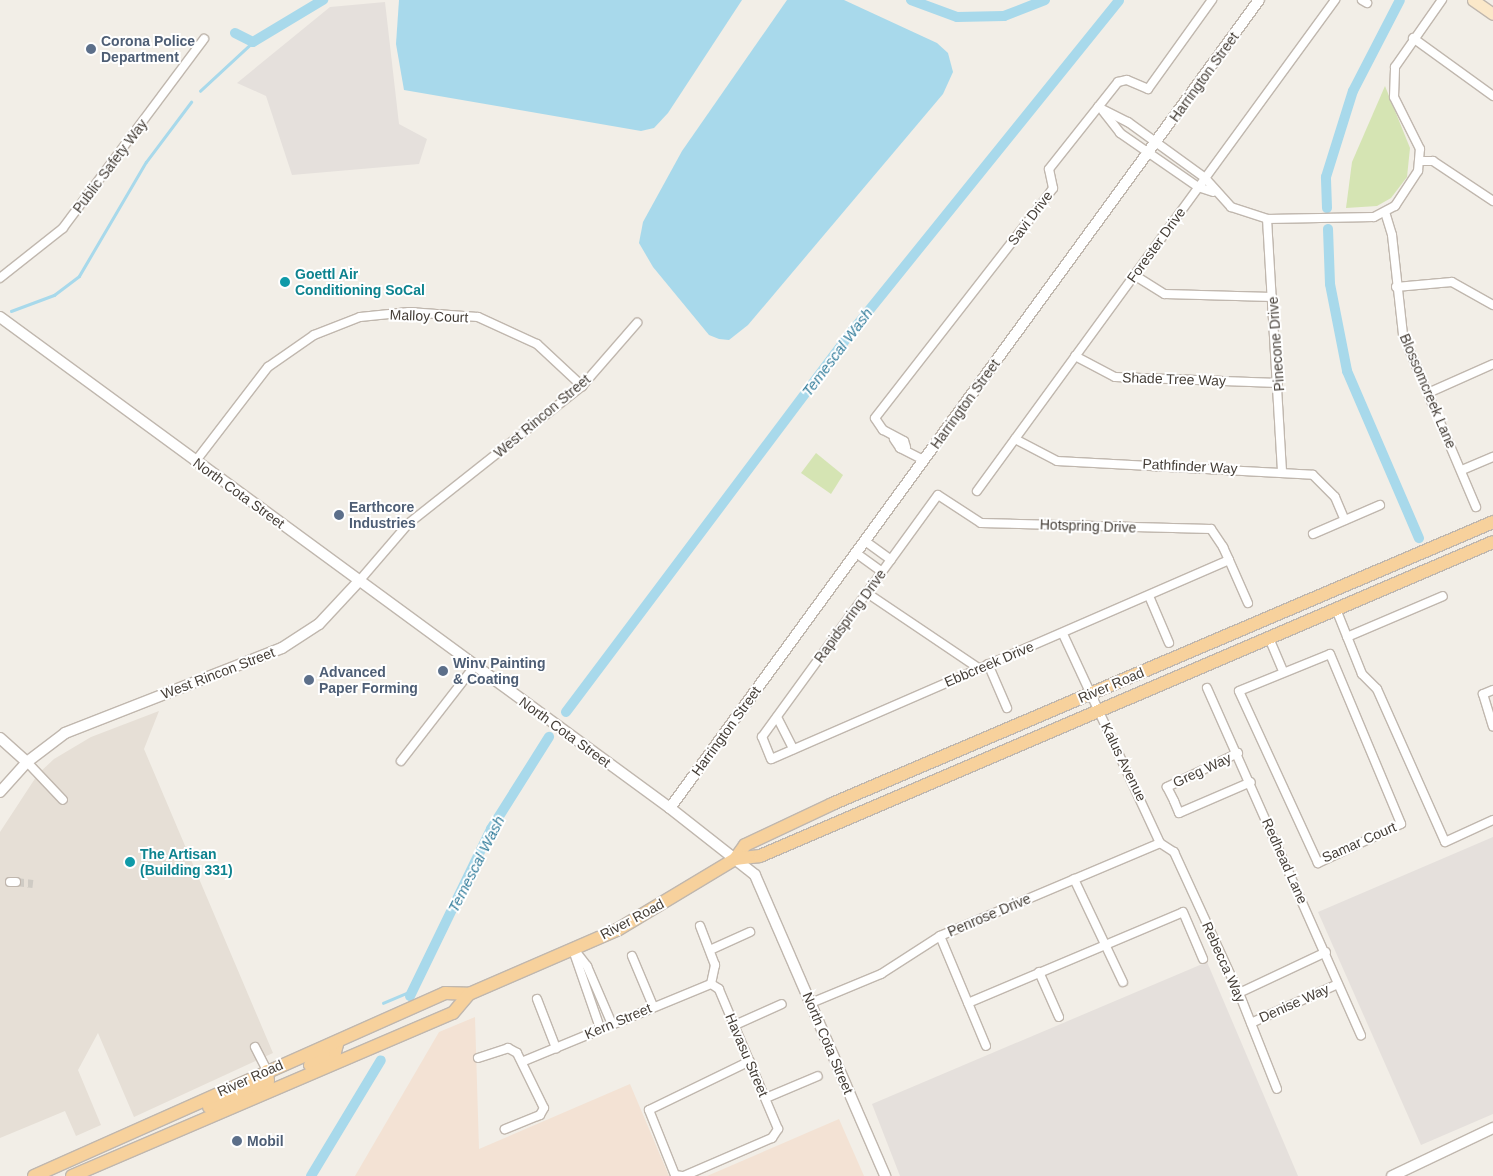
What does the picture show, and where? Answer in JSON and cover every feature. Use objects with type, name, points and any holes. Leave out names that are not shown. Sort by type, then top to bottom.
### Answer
[{"type":"main road","points":[[1473,0],[1493,14]]},
{"type":"main road","name":"River Road","points":[[34,1176],[47,1168],[267,1070],[338,1041],[445,993],[469,994],[651,912],[735,859],[745,846],[832,804],[1493,522]]},
{"type":"main road","name":"River Road","points":[[735,859],[760,856],[1493,542]]},
{"type":"main road","name":"River Road","points":[[72,1176],[297,1078],[453,1014],[469,994]]},
{"type":"main road","points":[[297,1078],[308,1066],[335,1052],[338,1041]]},
{"type":"main road","points":[[173,1132],[188,1116],[268,1080],[267,1070]]},
{"type":"main road","points":[[22,1176],[47,1168]]},
{"type":"street","name":"Savi Drive","points":[[924,460],[906,447],[900,448],[894,438],[875,418],[1043,202],[1053,188],[1049,169],[1100,109],[1118,82],[1127,80],[1148,89],[1212,0]]},
{"type":"street","name":"Harrington Street","points":[[670,808],[1259,0]]},
{"type":"street","name":"Forester Drive","points":[[977,491],[1335,0]]},
{"type":"street","points":[[1100,109],[1157,142],[1205,178],[1213,192],[1231,207],[1267,219],[1353,219],[1385,212],[1410,187],[1420,161],[1414,133],[1394,97],[1395,67],[1413,38],[1442,0]]},
{"type":"street","name":"Public Safety Way","points":[[0,278],[63,228],[204,38]]},
{"type":"street","points":[[1413,38],[1493,96]]},
{"type":"street","points":[[1100,109],[1120,133],[1198,187],[1213,192]]},
{"type":"street","points":[[1420,161],[1433,162],[1493,201]]},
{"type":"street","name":"Blossomcreek Lane","points":[[1385,212],[1392,235],[1396,287],[1403,335],[1462,470],[1476,507]]},
{"type":"street","name":"Pinecone Drive","points":[[1267,219],[1282,470]]},
{"type":"street","points":[[1134,276],[1165,294],[1272,297]]},
{"type":"street","points":[[1396,287],[1452,282],[1493,305]]},
{"type":"street","name":"Malloy Court","points":[[195,462],[268,367],[314,335],[360,318],[410,312],[478,317],[537,344],[582,386]]},
{"type":"street","name":"North Cota Street","points":[[0,317],[474,667],[670,808],[755,875],[885,1176]]},
{"type":"street","name":"West Rincon Street","points":[[0,792],[27,762],[65,733],[282,648],[319,624],[408,524],[582,386],[637,324]]},
{"type":"street","name":"Shade Tree Way","points":[[1075,356],[1115,377],[1278,383]]},
{"type":"street","points":[[1428,393],[1493,364]]},
{"type":"street","name":"Pathfinder Way","points":[[1015,440],[1057,461],[1282,470],[1313,475],[1335,497],[1345,520]]},
{"type":"street","points":[[1462,470],[1493,457]]},
{"type":"street","name":"Rapidspring Drive","points":[[762,737],[938,495]]},
{"type":"street","name":"Hotspring Drive","points":[[938,495],[981,523],[1211,530],[1229,560]]},
{"type":"street","points":[[1313,534],[1380,505]]},
{"type":"street","points":[[865,541],[891,560]]},
{"type":"street","points":[[856,554],[882,572]]},
{"type":"street","points":[[1229,560],[1248,603]]},
{"type":"street","name":"Ebbcreek Drive","points":[[762,737],[771,759],[978,668],[1063,634],[1229,560]]},
{"type":"street","points":[[868,593],[978,668]]},
{"type":"street","points":[[1149,596],[1168,643]]},
{"type":"street","points":[[1347,637],[1443,596]]},
{"type":"street","points":[[1336,609],[1362,674],[1377,689],[1445,842],[1493,820]]},
{"type":"street","name":"Kalus Avenue","points":[[1063,634],[1157,829],[1160,843]]},
{"type":"street","points":[[1269,638],[1283,671]]},
{"type":"street","name":"Samar Court","points":[[1330,654],[1401,824],[1318,863],[1239,690],[1283,671],[1330,654]]},
{"type":"street","points":[[988,664],[1007,708]]},
{"type":"street","points":[[401,761],[474,667]]},
{"type":"street","name":"Redhead Lane","points":[[1207,688],[1251,782],[1361,1035]]},
{"type":"street","points":[[1493,690],[1483,694],[1493,726]]},
{"type":"street","points":[[777,717],[793,749]]},
{"type":"street","points":[[0,738],[27,762],[63,800]]},
{"type":"street","name":"Greg Way","points":[[1238,753],[1167,786],[1179,812],[1251,782]]},
{"type":"street","name":"Penrose Drive","points":[[811,1003],[881,974],[940,936],[1160,843]]},
{"type":"street","name":"Rebecca Way","points":[[1160,843],[1174,852],[1239,993],[1277,1090]]},
{"type":"street","points":[[1074,879],[1123,982]]},
{"type":"street","points":[[968,1003],[1104,943],[1183,912],[1203,959]]},
{"type":"street","points":[[700,926],[715,964],[711,984]]},
{"type":"street","points":[[710,950],[750,932]]},
{"type":"street","points":[[940,936],[986,1046]]},
{"type":"street","points":[[573,948],[587,966],[612,1024]]},
{"type":"street","points":[[573,948],[600,1028]]},
{"type":"street","points":[[1239,993],[1326,952]]},
{"type":"street","points":[[632,956],[653,1006]]},
{"type":"street","points":[[1039,972],[1059,1017]]},
{"type":"street","name":"Kern Street","points":[[524,1061],[653,1006],[711,984]]},
{"type":"street","name":"Havasu Street","points":[[681,1176],[772,1138],[778,1130],[719,989],[711,984]]},
{"type":"street","name":"Denise Way","points":[[1250,1023],[1338,984]]},
{"type":"street","points":[[537,999],[556,1048]]},
{"type":"street","points":[[735,1025],[782,1004]]},
{"type":"street","points":[[255,1047],[267,1070]]},
{"type":"street","points":[[478,1058],[508,1048],[524,1061],[544,1108],[540,1115],[505,1129]]},
{"type":"street","points":[[681,1176],[650,1110],[750,1061]]},
{"type":"street","points":[[766,1098],[818,1076]]},
{"type":"street","points":[[1392,1176],[1493,1128]]},
{"type":"shaded area","points":[[385,2],[399,124],[427,139],[419,164],[292,175],[266,96],[237,83],[330,7]]},
{"type":"shaded area","points":[[159,711],[144,749],[273,1053],[134,1117],[98,1033],[78,1070],[101,1125],[76,1136],[65,1111],[0,1138],[0,832],[38,774],[54,759],[91,737]]},
{"type":"shaded area","points":[[1493,837],[1493,1114],[1421,1145],[1318,912]]},
{"type":"shaded area","points":[[1207,962],[1298,1176],[900,1176],[872,1104]]},
{"type":"shaded area","points":[[475,1017],[479,1149],[630,1084],[669,1176],[355,1176],[439,1032]]},
{"type":"shaded area","points":[[839,1119],[864,1176],[707,1176]]},
{"type":"green space","points":[[1385,86],[1410,148],[1407,177],[1391,198],[1377,206],[1346,208],[1352,162]]},
{"type":"green space","points":[[816,453],[843,475],[831,494],[801,473]]},
{"type":"water","points":[[399,0],[742,0],[668,113],[654,128],[641,131],[404,90],[396,44]]},
{"type":"water","points":[[787,0],[844,0],[937,43],[948,53],[953,72],[943,94],[748,325],[729,340],[719,339],[709,335],[653,267],[639,243],[643,222],[682,151]]},
{"type":"waterway","points":[[235,33],[253,42],[323,0]]},
{"type":"waterway","points":[[911,0],[957,17],[1004,16],[1045,0]]},
{"type":"waterway","name":"Temescal Wash","points":[[566,712],[854,329],[1119,0]]},
{"type":"waterway","points":[[1327,208],[1326,177],[1353,91],[1400,0]]},
{"type":"waterway","points":[[200,91],[253,42]]},
{"type":"waterway","points":[[11,311],[54,295],[79,276],[146,162],[191,102]]},
{"type":"waterway","points":[[1328,229],[1330,284],[1347,371],[1419,538]]},
{"type":"waterway","name":"Temescal Wash","points":[[410,996],[491,829],[549,737]]},
{"type":"waterway","points":[[383,1003],[413,990]]},
{"type":"waterway","name":"Temescal Wash","points":[[311,1176],[381,1060]]},
{"type":"tunnel","points":[[16,882],[33,884]]},
{"type":"place","name":"Corona Police Department","points":[[91,49]]},
{"type":"place","name":"Goettl Air Conditioning SoCal","points":[[285,282]]},
{"type":"place","name":"Earthcore Industries","points":[[339,515]]},
{"type":"place","name":"Winv Painting & Coating","points":[[443,671]]},
{"type":"place","name":"Advanced Paper Forming","points":[[309,680]]},
{"type":"place","name":"The Artisan (Building 331)","points":[[130,862]]},
{"type":"place","name":"Mobil","points":[[237,1141]]}]
